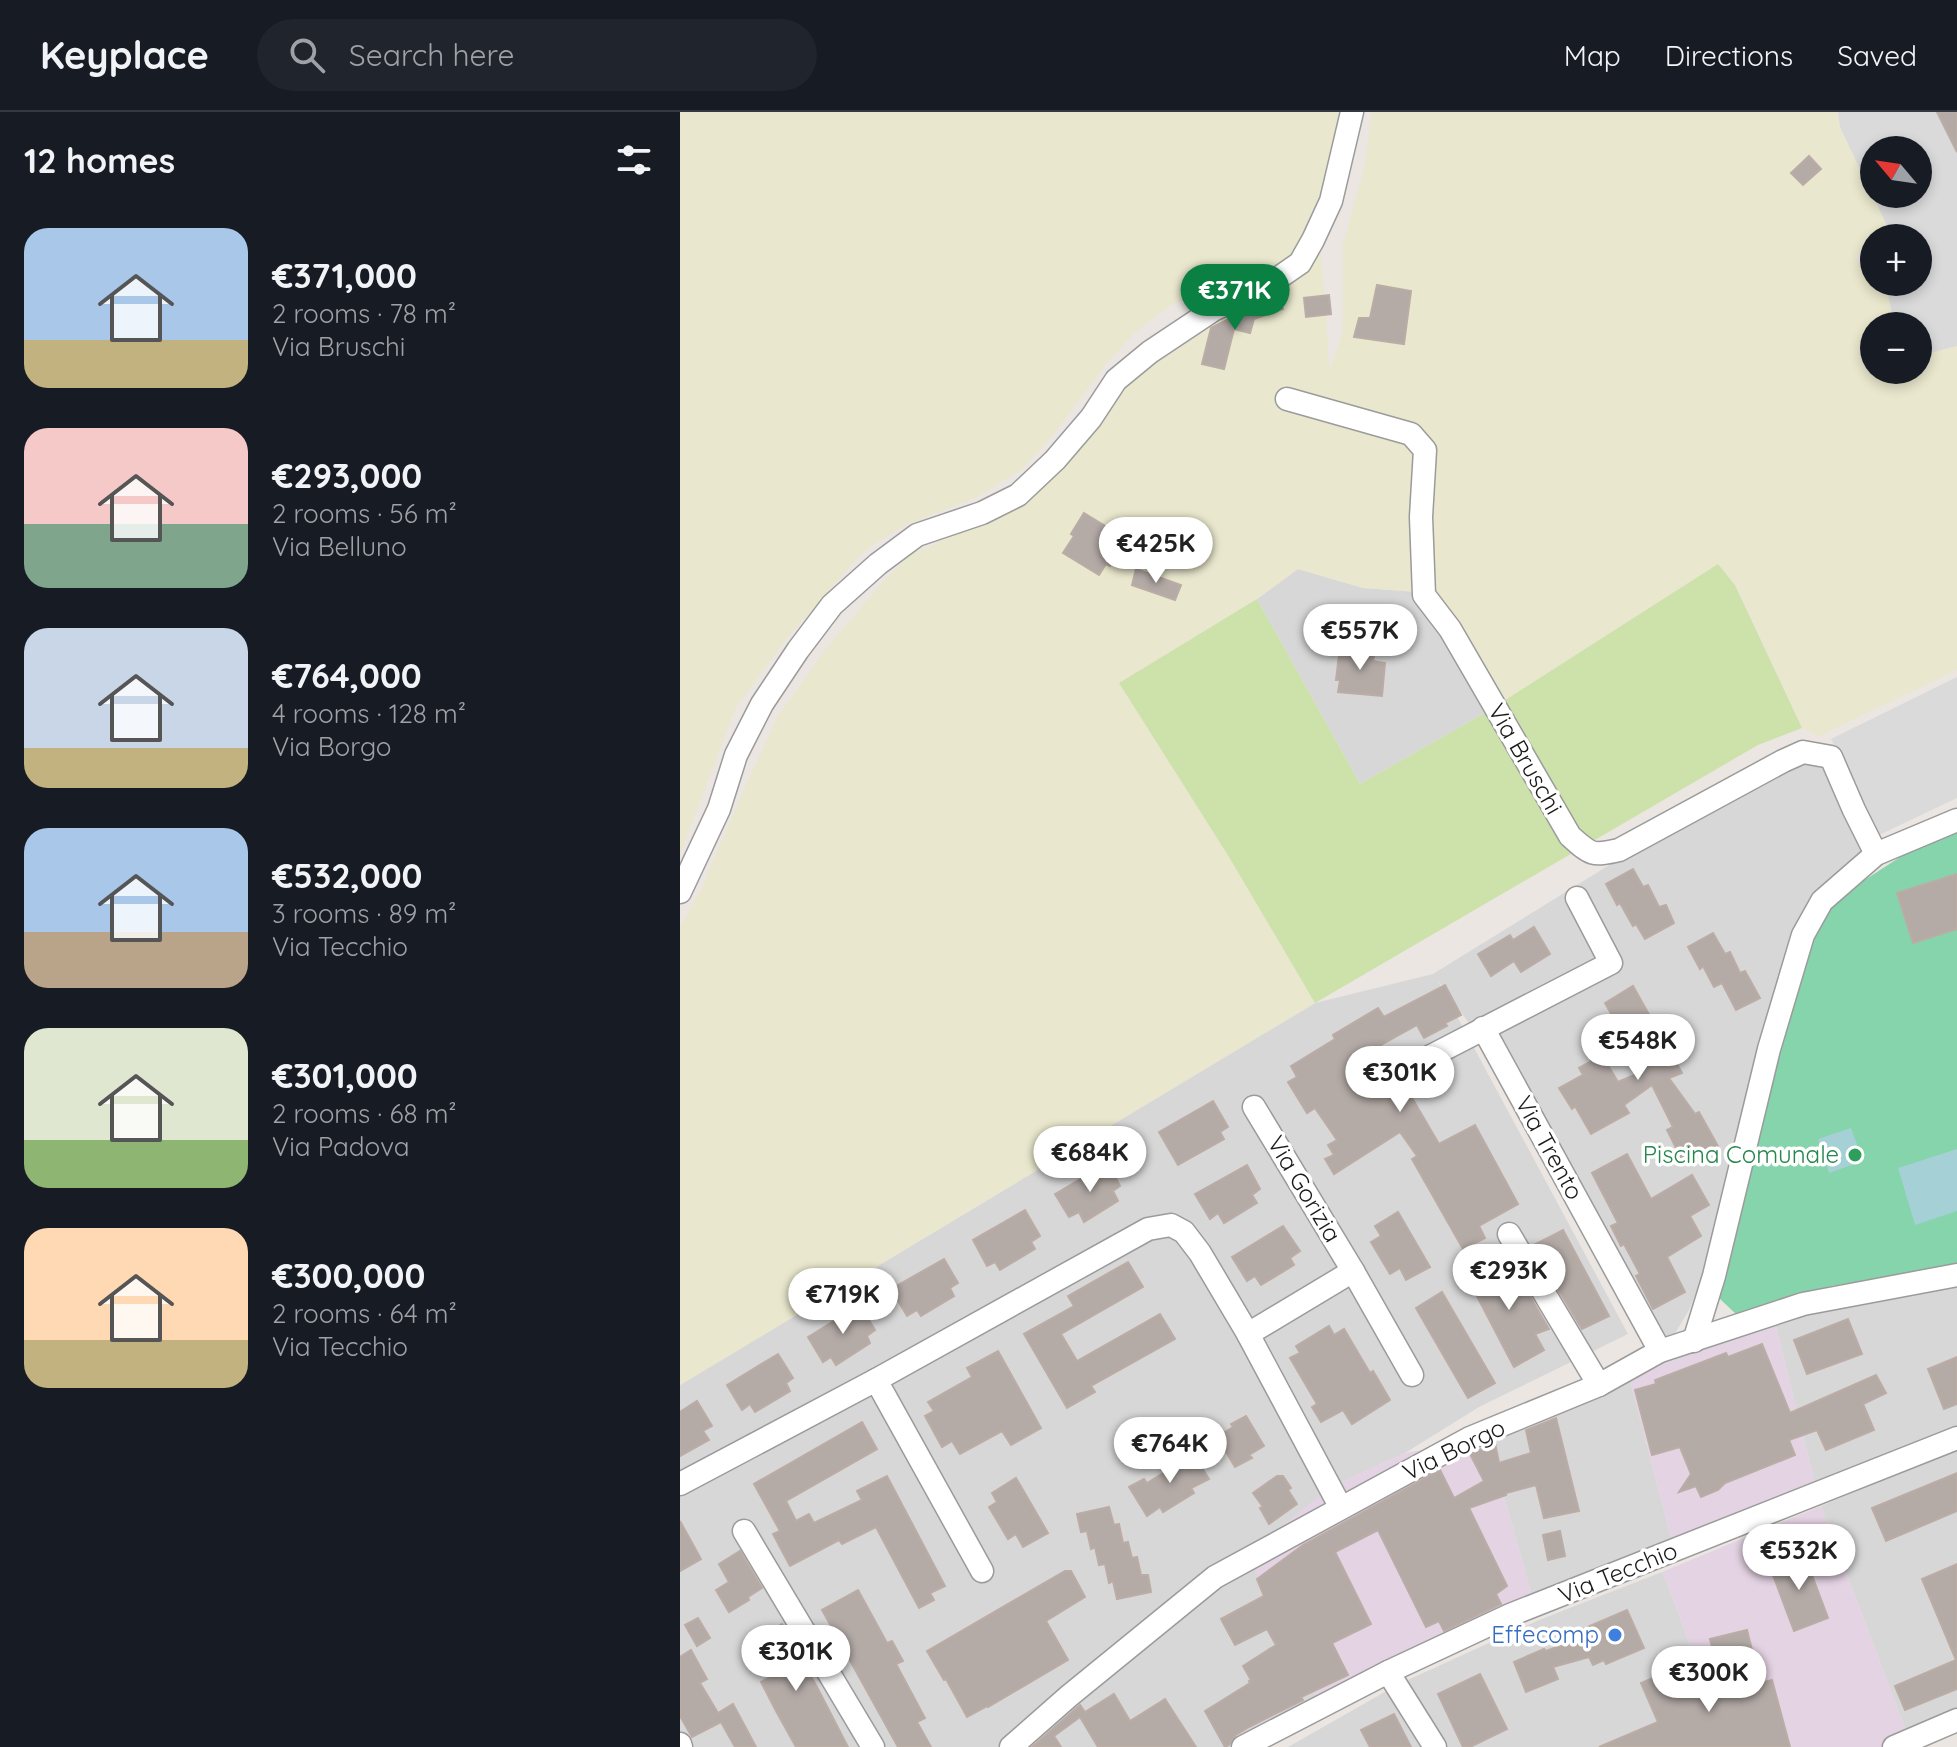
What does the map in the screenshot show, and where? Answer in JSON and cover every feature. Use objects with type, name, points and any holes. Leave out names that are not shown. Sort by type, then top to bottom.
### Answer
[{"type":"street","points":[[680,892],[719,809],[736,755],[762,704],[832,605],[878,564],[917,535],[982,513],[1018,495],[1082,429],[1116,380],[1150,352],[1213,310],[1274,281],[1300,263],[1331,201],[1352,112]]},
{"type":"street","name":"Via Bruschi","points":[[1287,399],[1411,434],[1425,450],[1421,517],[1424,595],[1450,629],[1570,836],[1583,849],[1598,855],[1619,850],[1803,752],[1831,757],[1876,854]]},
{"type":"street","points":[[1694,1341],[1714,1276],[1769,1049],[1803,935],[1822,901],[1876,854],[1957,820]]},
{"type":"street","points":[[1431,1056],[1611,963],[1577,898]]},
{"type":"street","name":"Via Trento","points":[[1483,1028],[1660,1351]]},
{"type":"street","name":"Via Gorizia","points":[[1254,1107],[1412,1375]]},
{"type":"street","points":[[680,1484],[876,1380],[1148,1229],[1171,1225],[1184,1232],[1200,1253],[1248,1334],[1341,1508]]},
{"type":"street","points":[[1509,1234],[1599,1385]]},
{"type":"street","points":[[1248,1334],[1353,1271]]},
{"type":"street","name":"Via Borgo","points":[[1011,1747],[1215,1577],[1470,1438],[1599,1385],[1660,1351],[1803,1304],[1957,1275]]},
{"type":"street","points":[[876,1380],[982,1571]]},
{"type":"street","name":"Via Tecchio","points":[[1243,1747],[1388,1672],[1510,1615],[1957,1438]]},
{"type":"street","points":[[744,1531],[873,1747]]},
{"type":"street","points":[[1388,1672],[1435,1747]]},
{"type":"street","points":[[1894,1747],[1957,1720]]},
{"type":"shaded area","points":[[680,112],[1344,112],[1321,208],[1288,261],[1243,283],[1174,303],[1135,332],[1022,469],[977,497],[907,524],[858,557],[788,637],[736,707],[680,854]]},
{"type":"shaded area","points":[[1372,112],[1838,112],[1840,127],[1860,169],[1860,208],[1879,208],[1886,224],[1860,224],[1860,254],[1854,256],[1860,262],[1860,296],[1888,296],[1892,312],[1860,312],[1860,384],[1932,384],[1932,352],[1957,346],[1957,670],[1819,736],[1802,728],[1736,585],[1718,564],[1488,711],[1432,593],[1363,588],[1298,569],[1257,599],[1119,683],[1229,857],[1315,1003],[680,1385],[680,927],[700,892],[777,718],[829,645],[910,555],[986,521],[1121,386],[1177,339],[1282,284],[1321,254],[1330,371],[1343,330],[1343,244],[1364,170]]},
{"type":"shaded area","points":[[1838,112],[1957,112],[1957,346],[1932,352],[1932,312],[1892,312],[1888,296],[1932,296],[1932,224],[1886,224],[1879,208],[1932,208],[1932,136],[1860,136],[1860,169],[1840,127]]},
{"type":"shaded area","points":[[1298,569],[1363,588],[1432,593],[1488,711],[1360,784],[1257,599]]},
{"type":"shaded area","points":[[1957,677],[1957,798],[1879,835],[1831,739]]},
{"type":"shaded area","points":[[1826,756],[1861,844],[1861,851],[1857,859],[1820,892],[1707,1266],[1689,1310],[1671,1340],[1645,1315],[1556,1141],[1438,981],[1628,1334],[1479,1407],[1405,1453],[1329,1488],[1319,1702],[1232,1747],[680,1747],[680,1385],[1315,1003],[1433,974],[1619,859],[1777,770]]},
{"type":"shaded area","points":[[1957,1285],[1957,1436],[1817,1492],[1775,1323],[1837,1303]]},
{"type":"shaded area","points":[[1775,1323],[1817,1492],[1673,1545],[1629,1376]]},
{"type":"shaded area","points":[[1629,1376],[1673,1545],[1533,1600],[1488,1439]]},
{"type":"shaded area","points":[[1488,1439],[1533,1600],[1319,1702],[1247,1555],[1329,1488],[1405,1453]]},
{"type":"shaded area","points":[[1957,1449],[1957,1732],[1912,1747],[1821,1506]]},
{"type":"shaded area","points":[[1821,1506],[1912,1747],[1722,1747],[1708,1696],[1662,1572]]},
{"type":"shaded area","points":[[1662,1572],[1708,1696],[1722,1747],[1288,1747],[1397,1685],[1539,1620]]},
{"type":"green space","points":[[1718,564],[1735,585],[1802,728],[1758,745],[1315,1003],[1229,857],[1119,683],[1257,599],[1360,784],[1488,711]]},
{"type":"green space","name":"Piscina Comunale","points":[[1957,829],[1957,1267],[1831,1286],[1738,1316],[1719,1298],[1779,1043],[1812,938],[1837,898],[1911,850]]},
{"type":"water","points":[[1851,1128],[1863,1161],[1829,1173],[1818,1139]]},
{"type":"water","points":[[1957,1149],[1957,1211],[1915,1225],[1898,1168]]},
{"type":"building","points":[[1937,112],[1957,112],[1957,152]]},
{"type":"building","points":[[1809,156],[1821,169],[1803,185],[1791,173]]},
{"type":"building","points":[[1377,285],[1411,291],[1404,344],[1354,337],[1359,318],[1370,318]]},
{"type":"building","points":[[1277,295],[1283,309],[1254,319],[1250,333],[1234,329],[1224,369],[1202,364],[1211,328]]},
{"type":"building","points":[[1329,295],[1331,314],[1306,317],[1304,298]]},
{"type":"building","points":[[1084,513],[1105,526],[1103,531],[1124,543],[1110,566],[1106,564],[1099,575],[1063,553]]},
{"type":"building","points":[[1136,569],[1181,585],[1175,600],[1132,585]]},
{"type":"building","points":[[1340,646],[1375,650],[1373,661],[1385,663],[1382,696],[1338,692],[1340,680],[1336,680]]},
{"type":"building","points":[[1633,869],[1643,887],[1648,885],[1659,907],[1666,905],[1674,923],[1645,939],[1636,924],[1633,926],[1620,903],[1617,905],[1606,884]]},
{"type":"building","points":[[1957,874],[1957,929],[1913,943],[1897,893]]},
{"type":"building","points":[[1534,927],[1550,954],[1521,972],[1514,961],[1491,976],[1478,954],[1510,935],[1513,940]]},
{"type":"building","points":[[1713,933],[1725,954],[1730,952],[1740,973],[1745,971],[1760,998],[1736,1010],[1722,983],[1714,987],[1688,947]]},
{"type":"building","points":[[1445,985],[1461,1015],[1424,1038],[1417,1025],[1381,1045],[1439,1144],[1475,1125],[1518,1204],[1479,1226],[1485,1238],[1463,1249],[1412,1159],[1417,1156],[1400,1132],[1334,1174],[1325,1159],[1334,1155],[1328,1145],[1337,1140],[1315,1108],[1307,1113],[1288,1082],[1297,1077],[1291,1066],[1335,1039],[1333,1035],[1378,1008],[1384,1017]]},
{"type":"building","points":[[1633,986],[1682,1073],[1669,1078],[1695,1114],[1699,1112],[1718,1146],[1684,1164],[1667,1130],[1673,1127],[1652,1085],[1624,1105],[1629,1113],[1591,1134],[1575,1106],[1572,1109],[1559,1088],[1583,1075],[1579,1068],[1602,1055],[1618,1082],[1644,1071],[1605,1003]]},
{"type":"building","points":[[1213,1101],[1228,1127],[1220,1132],[1224,1139],[1178,1165],[1159,1132]]},
{"type":"building","points":[[1627,1154],[1651,1199],[1692,1175],[1709,1205],[1690,1216],[1701,1236],[1667,1257],[1685,1292],[1653,1309],[1636,1276],[1640,1274],[1611,1226],[1618,1223],[1592,1173]]},
{"type":"building","points":[[1108,1163],[1120,1186],[1113,1191],[1118,1201],[1084,1222],[1079,1212],[1069,1217],[1055,1194]]},
{"type":"building","points":[[1247,1165],[1260,1189],[1252,1195],[1257,1203],[1224,1223],[1218,1213],[1210,1219],[1195,1194]]},
{"type":"building","points":[[1025,1210],[1040,1236],[1031,1242],[1035,1249],[1000,1270],[995,1262],[987,1266],[973,1240]]},
{"type":"building","points":[[1398,1212],[1430,1267],[1406,1280],[1400,1268],[1390,1274],[1371,1242],[1381,1236],[1375,1226]]},
{"type":"building","points":[[1283,1226],[1300,1251],[1290,1258],[1294,1265],[1261,1285],[1255,1276],[1247,1281],[1232,1257]]},
{"type":"building","points":[[1563,1230],[1609,1316],[1582,1329],[1532,1246]]},
{"type":"building","points":[[944,1259],[958,1283],[950,1288],[954,1296],[921,1316],[917,1310],[907,1316],[891,1289]]},
{"type":"building","points":[[1497,1259],[1506,1278],[1516,1273],[1549,1329],[1535,1334],[1544,1350],[1514,1367],[1467,1277]]},
{"type":"building","points":[[1128,1262],[1143,1287],[1061,1334],[1077,1361],[1160,1314],[1175,1339],[1091,1386],[1095,1392],[1067,1408],[1024,1334],[1074,1306],[1068,1296]]},
{"type":"building","points":[[1442,1292],[1495,1383],[1468,1398],[1416,1308]]},
{"type":"building","points":[[860,1305],[875,1330],[867,1336],[870,1343],[836,1365],[831,1357],[823,1362],[808,1337]]},
{"type":"building","points":[[1848,1319],[1862,1354],[1807,1374],[1794,1340]]},
{"type":"building","points":[[1329,1326],[1334,1335],[1344,1329],[1390,1400],[1352,1424],[1343,1410],[1321,1422],[1312,1407],[1317,1404],[1290,1358],[1300,1353],[1296,1346]]},
{"type":"building","points":[[1762,1344],[1790,1413],[1876,1375],[1886,1393],[1863,1404],[1874,1430],[1826,1450],[1817,1430],[1789,1440],[1795,1455],[1725,1483],[1718,1490],[1701,1497],[1696,1486],[1679,1492],[1691,1474],[1680,1447],[1652,1455],[1635,1390],[1726,1353],[1728,1357]]},
{"type":"building","points":[[998,1351],[1041,1428],[1011,1445],[1002,1431],[960,1454],[952,1441],[942,1447],[925,1416],[934,1411],[928,1402],[972,1377],[967,1368]]},
{"type":"building","points":[[778,1354],[793,1378],[786,1383],[790,1391],[755,1412],[750,1404],[742,1410],[727,1385]]},
{"type":"building","points":[[1957,1357],[1957,1404],[1944,1409],[1928,1369]]},
{"type":"building","points":[[697,1401],[712,1426],[703,1431],[709,1440],[680,1456],[680,1412]]},
{"type":"building","points":[[1246,1416],[1264,1446],[1249,1455],[1252,1458],[1235,1467],[1217,1437]]},
{"type":"building","points":[[1556,1418],[1579,1511],[1544,1518],[1536,1485],[1469,1508],[1507,1586],[1496,1594],[1501,1604],[1444,1631],[1439,1621],[1426,1627],[1378,1530],[1335,1552],[1371,1624],[1332,1643],[1348,1675],[1249,1727],[1225,1747],[1205,1711],[1250,1683],[1243,1666],[1276,1645],[1267,1629],[1235,1645],[1221,1619],[1264,1596],[1257,1579],[1303,1545],[1440,1470],[1454,1498],[1484,1481],[1470,1454],[1495,1443],[1499,1463],[1531,1453],[1526,1430]]},
{"type":"building","points":[[862,1422],[877,1449],[786,1501],[796,1521],[809,1514],[814,1523],[862,1500],[857,1491],[887,1476],[945,1586],[930,1593],[934,1600],[919,1608],[876,1527],[842,1544],[839,1540],[790,1566],[773,1534],[780,1531],[754,1484]]},
{"type":"building","points":[[1191,1450],[1209,1479],[1191,1488],[1194,1493],[1163,1512],[1160,1507],[1147,1516],[1129,1487],[1144,1479],[1147,1483],[1178,1464],[1176,1460]]},
{"type":"building","points":[[1957,1473],[1957,1511],[1886,1541],[1872,1508]]},
{"type":"building","points":[[1277,1476],[1283,1476],[1297,1504],[1269,1524],[1260,1508],[1263,1507],[1253,1493]]},
{"type":"building","points":[[1016,1478],[1048,1533],[1023,1547],[1016,1534],[1008,1539],[989,1507],[997,1502],[992,1493]]},
{"type":"building","points":[[1109,1507],[1114,1525],[1119,1524],[1123,1543],[1128,1542],[1132,1558],[1137,1557],[1141,1575],[1148,1575],[1151,1592],[1117,1599],[1105,1564],[1099,1565],[1087,1531],[1081,1532],[1077,1514]]},
{"type":"building","points":[[680,1521],[701,1559],[680,1571]]},
{"type":"building","points":[[1560,1531],[1565,1556],[1548,1560],[1543,1535]]},
{"type":"building","points":[[740,1551],[762,1588],[729,1612],[716,1590],[729,1582],[719,1564]]},
{"type":"building","points":[[1804,1554],[1828,1618],[1794,1631],[1770,1567]]},
{"type":"building","points":[[1957,1564],[1957,1689],[1905,1710],[1895,1686],[1956,1660],[1922,1579]]},
{"type":"building","points":[[1065,1571],[1071,1571],[1085,1597],[1046,1621],[1068,1660],[967,1717],[927,1651]]},
{"type":"building","points":[[858,1590],[887,1643],[892,1641],[903,1661],[896,1664],[925,1718],[917,1722],[931,1747],[898,1747],[822,1610]]},
{"type":"building","points":[[1627,1610],[1644,1648],[1606,1664],[1604,1660],[1593,1665],[1589,1657],[1553,1667],[1558,1679],[1526,1692],[1514,1662],[1581,1638],[1578,1631]]},
{"type":"building","points":[[698,1618],[710,1638],[697,1646],[685,1625]]},
{"type":"building","points":[[782,1624],[848,1747],[796,1747],[776,1711],[761,1682],[770,1677],[750,1642]]},
{"type":"building","points":[[1747,1630],[1752,1650],[1715,1659],[1710,1639]]},
{"type":"building","points":[[691,1650],[707,1679],[700,1683],[718,1713],[733,1704],[756,1747],[735,1747],[721,1722],[692,1737],[680,1716],[680,1657]]},
{"type":"building","points":[[1718,1664],[1727,1692],[1772,1680],[1790,1747],[1599,1747],[1658,1722],[1641,1683],[1672,1670],[1675,1677]]},
{"type":"building","points":[[1480,1674],[1507,1729],[1470,1747],[1463,1747],[1438,1694]]},
{"type":"building","points":[[1114,1694],[1130,1721],[1165,1699],[1196,1747],[1098,1747],[1080,1717],[1054,1736],[1061,1747],[1032,1747],[1080,1705],[1085,1712]]},
{"type":"building","points":[[1394,1714],[1411,1747],[1370,1747],[1361,1730]]},
{"type":"place","name":"Piscina Comunale","points":[[1855,1155]]},
{"type":"place","name":"Effecomp","points":[[1615,1635]]}]
